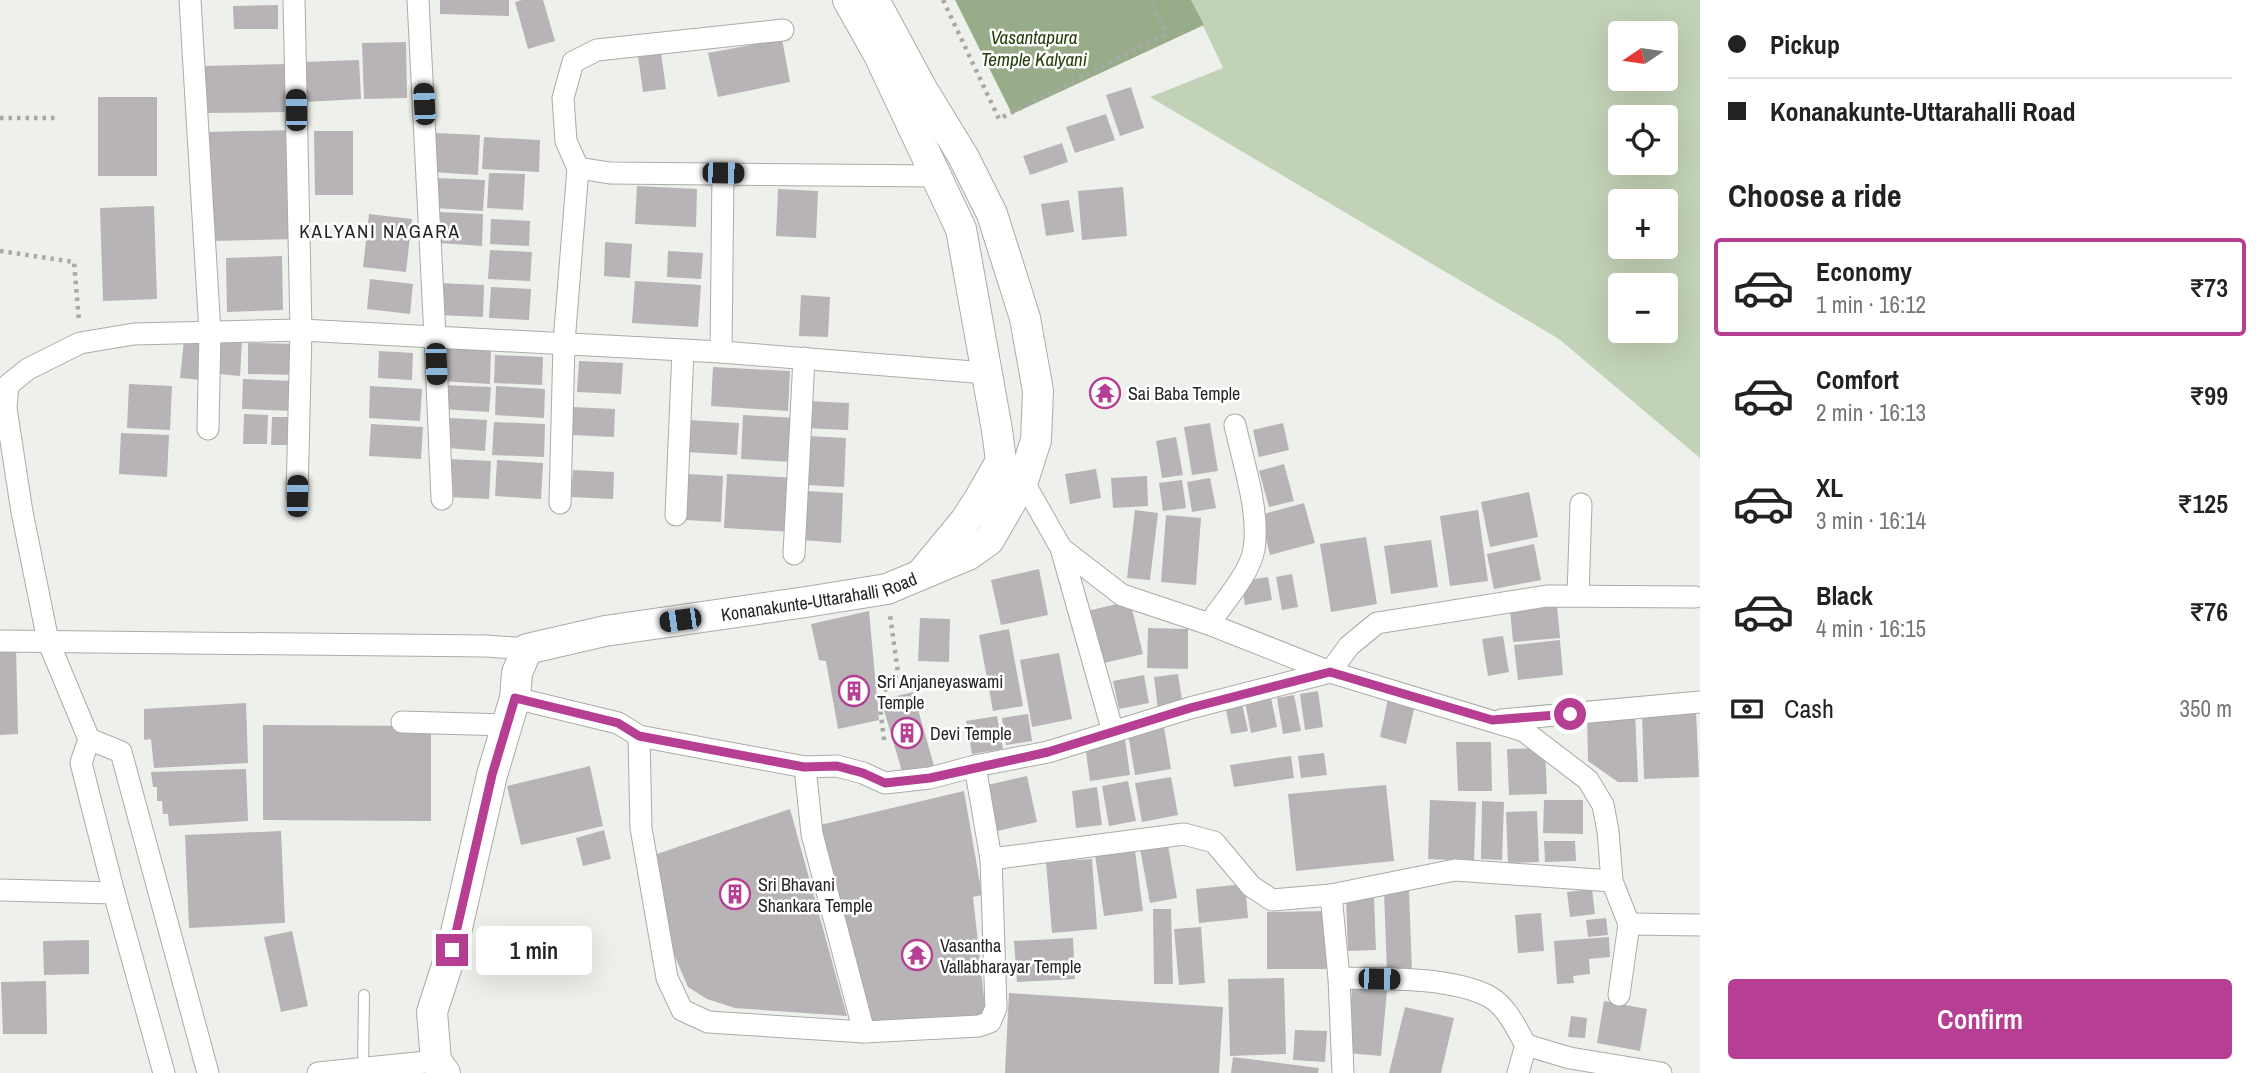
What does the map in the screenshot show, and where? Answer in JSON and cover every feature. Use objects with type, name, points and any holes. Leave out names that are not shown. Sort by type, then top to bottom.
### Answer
[{"type":"main road","points":[[848,0],[879,55],[961,229],[997,430],[1000,461]]},
{"type":"main road","points":[[874,0],[922,89],[963,156],[992,214],[1025,318],[1038,391],[1036,440],[1023,481],[989,540],[968,555],[920,576]]},
{"type":"main road","points":[[961,229],[992,214]]},
{"type":"main road","name":"Konanakunte-Uttarahalli Road","points":[[527,649],[604,631],[887,589],[920,576],[981,498],[1000,461]]},
{"type":"main road","points":[[440,1067],[432,1012],[452,950],[492,775],[511,711],[517,673],[527,649]]},
{"type":"street","points":[[190,0],[210,332],[208,429]]},
{"type":"street","points":[[294,0],[301,330],[297,496]]},
{"type":"street","points":[[418,0],[442,499]]},
{"type":"street","points":[[560,503],[565,343],[578,168],[566,141],[563,98],[573,62],[597,50],[783,30]]},
{"type":"street","points":[[578,168],[610,173],[936,176]]},
{"type":"street","points":[[721,352],[723,173]]},
{"type":"street","points":[[164,1073],[114,894],[81,762],[89,739],[48,641],[22,512],[6,408],[8,385],[28,369],[80,342],[134,334],[301,330],[721,352],[986,373]]},
{"type":"street","points":[[676,515],[683,350]]},
{"type":"street","points":[[794,554],[804,358]]},
{"type":"street","points":[[1209,624],[1240,580],[1254,551],[1254,524],[1235,425]]},
{"type":"street","points":[[1000,461],[1023,481],[1061,548],[1113,732]]},
{"type":"street","points":[[1578,596],[1581,504]]},
{"type":"street","points":[[0,511],[22,512]]},
{"type":"street","points":[[1061,548],[1122,595],[1209,624],[1330,672],[1524,731],[1588,780],[1603,806],[1612,881],[1629,924],[1619,995]]},
{"type":"street","points":[[402,722],[511,711],[618,723],[639,736],[804,767],[837,766],[885,783],[930,778],[1048,752],[1190,708],[1330,672],[1349,646],[1377,623],[1547,596],[1695,597]]},
{"type":"street","points":[[0,641],[486,646],[527,649]]},
{"type":"street","points":[[1492,720],[1700,702]]},
{"type":"street","points":[[639,736],[641,828],[667,978],[682,1010],[708,1021],[864,1032],[979,1026],[990,1022],[996,1008],[991,859],[975,766]]},
{"type":"street","points":[[89,739],[121,752],[208,1073]]},
{"type":"street","points":[[804,767],[812,834],[864,1032]]},
{"type":"street","points":[[991,859],[1184,834],[1214,842],[1251,886],[1272,900],[1331,895],[1455,870],[1612,881]]},
{"type":"street","points":[[0,890],[114,894]]},
{"type":"street","points":[[1331,895],[1339,978],[1343,1073]]},
{"type":"street","points":[[1629,924],[1700,925]]},
{"type":"street","points":[[1339,978],[1400,979],[1455,985],[1491,998],[1509,1014],[1526,1045],[1518,1073]]},
{"type":"street","points":[[1526,1045],[1570,1058],[1661,1073]]},
{"type":"street","points":[[318,1073],[440,1067]]},
{"type":"lane","points":[[363,1069],[364,995]]},
{"type":"path","points":[[943,0],[999,119],[1166,34],[1150,0]]},
{"type":"path","points":[[0,118],[56,118]]},
{"type":"path","points":[[0,251],[74,262],[80,342]]},
{"type":"path","points":[[884,740],[879,698],[898,673],[887,589]]},
{"type":"shaded area","points":[[1191,0],[1700,0],[1700,458],[1559,339],[1150,97],[1223,68]]},
{"type":"water","name":"Vasantapura Temple Kalyani","points":[[955,0],[1191,0],[1204,25],[1012,114]]},
{"type":"building","points":[[440,0],[509,0],[509,16],[440,14]]},
{"type":"building","points":[[543,0],[555,41],[528,49],[515,2]]},
{"type":"building","points":[[278,5],[278,29],[234,29],[233,6]]},
{"type":"building","points":[[782,39],[790,82],[718,97],[708,53]]},
{"type":"building","points":[[406,42],[407,98],[364,99],[362,43]]},
{"type":"building","points":[[661,53],[666,89],[643,92],[638,56]]},
{"type":"building","points":[[359,60],[361,99],[304,102],[303,62]]},
{"type":"building","points":[[290,64],[291,112],[201,113],[200,66]]},
{"type":"building","points":[[1131,87],[1144,128],[1120,136],[1106,95]]},
{"type":"building","points":[[98,97],[157,97],[157,176],[98,176]]},
{"type":"building","points":[[1106,114],[1115,140],[1075,153],[1066,127]]},
{"type":"building","points":[[292,130],[295,239],[211,241],[208,132]]},
{"type":"building","points":[[314,131],[353,131],[353,195],[315,195]]},
{"type":"building","points":[[434,133],[480,135],[478,175],[432,172]]},
{"type":"building","points":[[484,137],[540,140],[539,172],[482,169]]},
{"type":"building","points":[[1062,143],[1068,162],[1030,175],[1023,156]]},
{"type":"building","points":[[489,173],[525,174],[523,210],[487,208]]},
{"type":"building","points":[[436,178],[485,180],[483,211],[434,208]]},
{"type":"building","points":[[637,186],[697,189],[696,227],[635,224]]},
{"type":"building","points":[[1123,187],[1127,236],[1082,240],[1078,191]]},
{"type":"building","points":[[778,189],[818,191],[816,238],[776,236]]},
{"type":"building","points":[[1069,200],[1074,232],[1046,236],[1041,204]]},
{"type":"building","points":[[154,206],[157,299],[103,301],[100,208]]},
{"type":"building","points":[[440,212],[483,214],[482,246],[439,243]]},
{"type":"building","points":[[369,214],[412,219],[406,272],[363,267]]},
{"type":"building","points":[[491,219],[530,221],[529,246],[490,244]]},
{"type":"building","points":[[605,242],[632,244],[630,278],[604,276]]},
{"type":"building","points":[[490,250],[532,252],[530,281],[488,279]]},
{"type":"building","points":[[668,251],[703,253],[701,279],[667,277]]},
{"type":"building","points":[[282,256],[283,310],[227,312],[226,258]]},
{"type":"building","points":[[370,279],[413,284],[410,314],[367,309]]},
{"type":"building","points":[[635,281],[701,285],[698,327],[632,323]]},
{"type":"building","points":[[440,283],[484,285],[483,317],[439,315]]},
{"type":"building","points":[[491,287],[531,289],[529,320],[489,318]]},
{"type":"building","points":[[801,295],[830,297],[828,337],[799,336]]},
{"type":"building","points":[[221,339],[242,340],[240,376],[219,374]]},
{"type":"building","points":[[184,340],[206,342],[202,380],[180,378]]},
{"type":"building","points":[[248,343],[298,344],[298,375],[248,374]]},
{"type":"building","points":[[441,347],[491,350],[490,384],[439,381]]},
{"type":"building","points":[[379,351],[413,353],[412,380],[378,378]]},
{"type":"building","points":[[495,355],[543,357],[542,385],[494,383]]},
{"type":"building","points":[[579,361],[623,363],[621,394],[577,392]]},
{"type":"building","points":[[713,367],[790,371],[788,411],[711,406]]},
{"type":"building","points":[[243,379],[295,381],[294,411],[242,409]]},
{"type":"building","points":[[129,384],[172,386],[170,430],[127,428]]},
{"type":"building","points":[[442,385],[491,387],[489,412],[441,409]]},
{"type":"building","points":[[370,386],[422,389],[420,421],[369,418]]},
{"type":"building","points":[[496,386],[545,389],[544,418],[495,415]]},
{"type":"building","points":[[807,401],[849,403],[848,430],[805,428]]},
{"type":"building","points":[[572,407],[615,409],[614,437],[571,435]]},
{"type":"building","points":[[244,414],[268,415],[267,444],[243,444]]},
{"type":"building","points":[[743,415],[796,418],[793,462],[741,459]]},
{"type":"building","points":[[272,417],[294,417],[294,445],[271,445]]},
{"type":"building","points":[[450,418],[487,420],[485,451],[448,448]]},
{"type":"building","points":[[688,420],[739,423],[737,455],[686,452]]},
{"type":"building","points":[[494,422],[545,424],[544,457],[492,455]]},
{"type":"building","points":[[1210,423],[1218,471],[1192,475],[1184,427]]},
{"type":"building","points":[[1283,423],[1289,450],[1259,457],[1253,430]]},
{"type":"building","points":[[371,424],[423,427],[421,459],[369,456]]},
{"type":"building","points":[[121,433],[169,435],[167,477],[119,474]]},
{"type":"building","points":[[809,436],[846,438],[844,487],[806,485]]},
{"type":"building","points":[[1176,437],[1183,475],[1162,478],[1156,441]]},
{"type":"building","points":[[449,459],[491,461],[489,499],[448,497]]},
{"type":"building","points":[[497,460],[543,463],[541,499],[495,496]]},
{"type":"building","points":[[1284,464],[1294,501],[1269,507],[1259,471]]},
{"type":"building","points":[[1096,469],[1101,498],[1070,504],[1065,474]]},
{"type":"building","points":[[573,470],[614,472],[613,499],[571,497]]},
{"type":"building","points":[[687,474],[723,476],[721,522],[685,520]]},
{"type":"building","points":[[727,474],[798,478],[795,532],[724,528]]},
{"type":"building","points":[[1147,476],[1148,506],[1113,508],[1111,478]]},
{"type":"building","points":[[1210,478],[1216,508],[1192,512],[1187,482]]},
{"type":"building","points":[[1182,480],[1186,508],[1163,511],[1159,483]]},
{"type":"building","points":[[805,491],[843,493],[841,543],[802,540]]},
{"type":"building","points":[[1529,492],[1538,537],[1490,547],[1481,502]]},
{"type":"building","points":[[1304,503],[1315,543],[1270,555],[1260,515]]},
{"type":"building","points":[[1135,510],[1158,513],[1150,580],[1127,578]]},
{"type":"building","points":[[1478,510],[1488,581],[1450,586],[1440,516]]},
{"type":"building","points":[[1166,515],[1201,518],[1196,585],[1161,582]]},
{"type":"building","points":[[1366,537],[1377,604],[1331,612],[1320,544]]},
{"type":"building","points":[[1431,540],[1438,587],[1391,594],[1384,546]]},
{"type":"building","points":[[1534,544],[1541,580],[1494,589],[1487,554]]},
{"type":"building","points":[[1039,569],[1048,615],[1001,625],[991,580]]},
{"type":"building","points":[[1292,574],[1298,607],[1282,610],[1276,577]]},
{"type":"building","points":[[1268,577],[1272,600],[1245,605],[1241,581]]},
{"type":"building","points":[[1130,601],[1143,654],[1100,664],[1087,611]]},
{"type":"building","points":[[1557,605],[1560,638],[1513,642],[1510,609]]},
{"type":"building","name":"Sri Anjaneyaswami Temple","points":[[869,611],[879,720],[838,729],[826,661],[819,660],[811,624]]},
{"type":"building","points":[[920,618],[950,619],[949,662],[918,661]]},
{"type":"building","points":[[1148,628],[1188,629],[1188,669],[1147,668]]},
{"type":"building","points":[[1009,629],[1023,706],[993,711],[979,635]]},
{"type":"building","points":[[1503,636],[1509,672],[1488,676],[1482,639]]},
{"type":"building","points":[[1560,640],[1563,675],[1518,680],[1514,645]]},
{"type":"building","points":[[16,647],[18,734],[0,735],[0,648]]},
{"type":"building","points":[[1059,653],[1072,719],[1032,727],[1020,660]]},
{"type":"building","points":[[1178,674],[1183,707],[1158,710],[1154,677]]},
{"type":"building","points":[[1144,675],[1149,703],[1119,709],[1113,681]]},
{"type":"building","points":[[1318,691],[1323,727],[1305,730],[1300,694]]},
{"type":"building","name":"Devi Temple","points":[[913,692],[934,766],[903,775],[881,700]]},
{"type":"building","points":[[1294,695],[1301,731],[1283,734],[1277,698]]},
{"type":"building","points":[[1271,698],[1277,727],[1251,733],[1245,702]]},
{"type":"building","points":[[1388,699],[1415,705],[1406,744],[1380,737]]},
{"type":"building","points":[[246,703],[248,763],[154,768],[151,739],[144,740],[144,709]]},
{"type":"building","points":[[1242,703],[1248,731],[1231,734],[1225,706]]},
{"type":"building","points":[[1696,711],[1699,777],[1644,779],[1642,713]]},
{"type":"building","points":[[1635,712],[1638,782],[1618,782],[1588,761],[1587,714]]},
{"type":"building","points":[[1028,714],[1032,741],[1006,745],[1002,718]]},
{"type":"building","points":[[997,716],[1003,749],[972,754],[966,721]]},
{"type":"building","points":[[263,725],[431,726],[431,821],[263,820]]},
{"type":"building","points":[[1164,727],[1171,769],[1135,775],[1128,734]]},
{"type":"building","points":[[1125,739],[1130,775],[1090,781],[1085,745]]},
{"type":"building","points":[[1456,742],[1491,742],[1492,791],[1458,791]]},
{"type":"building","points":[[1545,748],[1547,794],[1509,795],[1507,749]]},
{"type":"building","points":[[1324,753],[1327,775],[1301,778],[1298,756]]},
{"type":"building","points":[[1291,756],[1294,778],[1234,787],[1230,765]]},
{"type":"building","points":[[590,766],[603,826],[521,845],[507,786]]},
{"type":"building","points":[[246,769],[248,821],[169,826],[168,814],[163,814],[162,801],[157,801],[157,787],[153,787],[151,772]]},
{"type":"building","points":[[1027,776],[1037,822],[993,832],[983,786]]},
{"type":"building","points":[[1171,777],[1178,815],[1142,822],[1135,783]]},
{"type":"building","points":[[1128,781],[1136,821],[1109,826],[1102,786]]},
{"type":"building","points":[[1386,785],[1394,861],[1296,871],[1288,794]]},
{"type":"building","points":[[1097,787],[1102,825],[1076,828],[1072,791]]},
{"type":"building","name":"Vasantha Vallabharayar Temple","points":[[964,791],[982,895],[973,897],[986,1016],[875,1031],[820,825]]},
{"type":"building","points":[[1430,800],[1476,802],[1474,861],[1428,859]]},
{"type":"building","points":[[1544,800],[1583,800],[1583,834],[1543,833]]},
{"type":"building","points":[[1482,801],[1504,802],[1502,860],[1481,859]]},
{"type":"building","name":"Sri Bhavani Shankara Temple","points":[[790,809],[847,1016],[735,1008],[707,999],[688,987],[664,931],[648,857]]},
{"type":"building","points":[[1537,811],[1539,862],[1508,863],[1506,812]]},
{"type":"building","points":[[604,830],[611,859],[583,866],[576,838]]},
{"type":"building","points":[[281,831],[285,923],[189,928],[185,835]]},
{"type":"building","points":[[1167,839],[1177,898],[1150,903],[1139,843]]},
{"type":"building","points":[[1544,841],[1575,841],[1576,861],[1545,862]]},
{"type":"building","points":[[1134,843],[1143,911],[1104,916],[1094,848]]},
{"type":"building","points":[[1092,859],[1097,929],[1052,933],[1046,862]]},
{"type":"building","points":[[1245,884],[1248,918],[1199,923],[1196,889]]},
{"type":"building","points":[[1592,889],[1595,914],[1570,917],[1567,892]]},
{"type":"building","points":[[1409,890],[1412,972],[1387,973],[1384,891]]},
{"type":"building","points":[[1374,898],[1376,950],[1348,951],[1346,899]]},
{"type":"building","points":[[1153,909],[1171,909],[1173,984],[1154,984]]},
{"type":"building","points":[[1329,911],[1330,969],[1267,969],[1267,912]]},
{"type":"building","points":[[1541,913],[1544,951],[1518,953],[1515,915]]},
{"type":"building","points":[[1606,918],[1608,935],[1588,937],[1586,920]]},
{"type":"building","points":[[1201,927],[1205,983],[1179,985],[1174,929]]},
{"type":"building","points":[[292,931],[308,1006],[281,1012],[264,937]]},
{"type":"building","points":[[1609,937],[1610,957],[1589,959],[1590,974],[1573,976],[1574,983],[1557,984],[1554,941]]},
{"type":"building","points":[[1073,938],[1075,979],[1017,982],[1014,941]]},
{"type":"building","points":[[89,940],[89,974],[44,975],[43,941]]},
{"type":"building","points":[[1284,978],[1286,1054],[1230,1056],[1228,979]]},
{"type":"building","points":[[46,981],[47,1034],[3,1034],[1,982]]},
{"type":"building","points":[[1352,988],[1387,991],[1381,1056],[1347,1053]]},
{"type":"building","points":[[1009,993],[1223,1007],[1219,1073],[1005,1073]]},
{"type":"building","points":[[1604,1001],[1647,1009],[1640,1051],[1597,1043]]},
{"type":"building","points":[[1405,1007],[1454,1018],[1441,1073],[1389,1073]]},
{"type":"building","points":[[1571,1016],[1587,1018],[1585,1038],[1568,1037]]},
{"type":"building","points":[[1295,1030],[1327,1031],[1325,1062],[1293,1060]]},
{"type":"building","points":[[1233,1057],[1319,1068],[1318,1073],[1231,1073]]},
{"type":"place","name":"Sai Baba Temple","points":[[1105,393]]},
{"type":"place","name":"Sri Anjaneyaswami Temple","points":[[854,691]]},
{"type":"place","name":"Devi Temple","points":[[907,733]]},
{"type":"place","name":"Sri Bhavani Shankara Temple","points":[[735,894]]},
{"type":"place","name":"Vasantha Vallabharayar Temple","points":[[917,955]]},
{"type":"district","name":"KALYANI NAGARA","points":[[380,231]]},
{"type":"route","points":[[452,950],[492,775],[515,698],[618,723],[639,736],[804,767],[837,766],[885,783],[930,778],[1048,752],[1190,708],[1330,672],[1492,720],[1570,714]]}]
